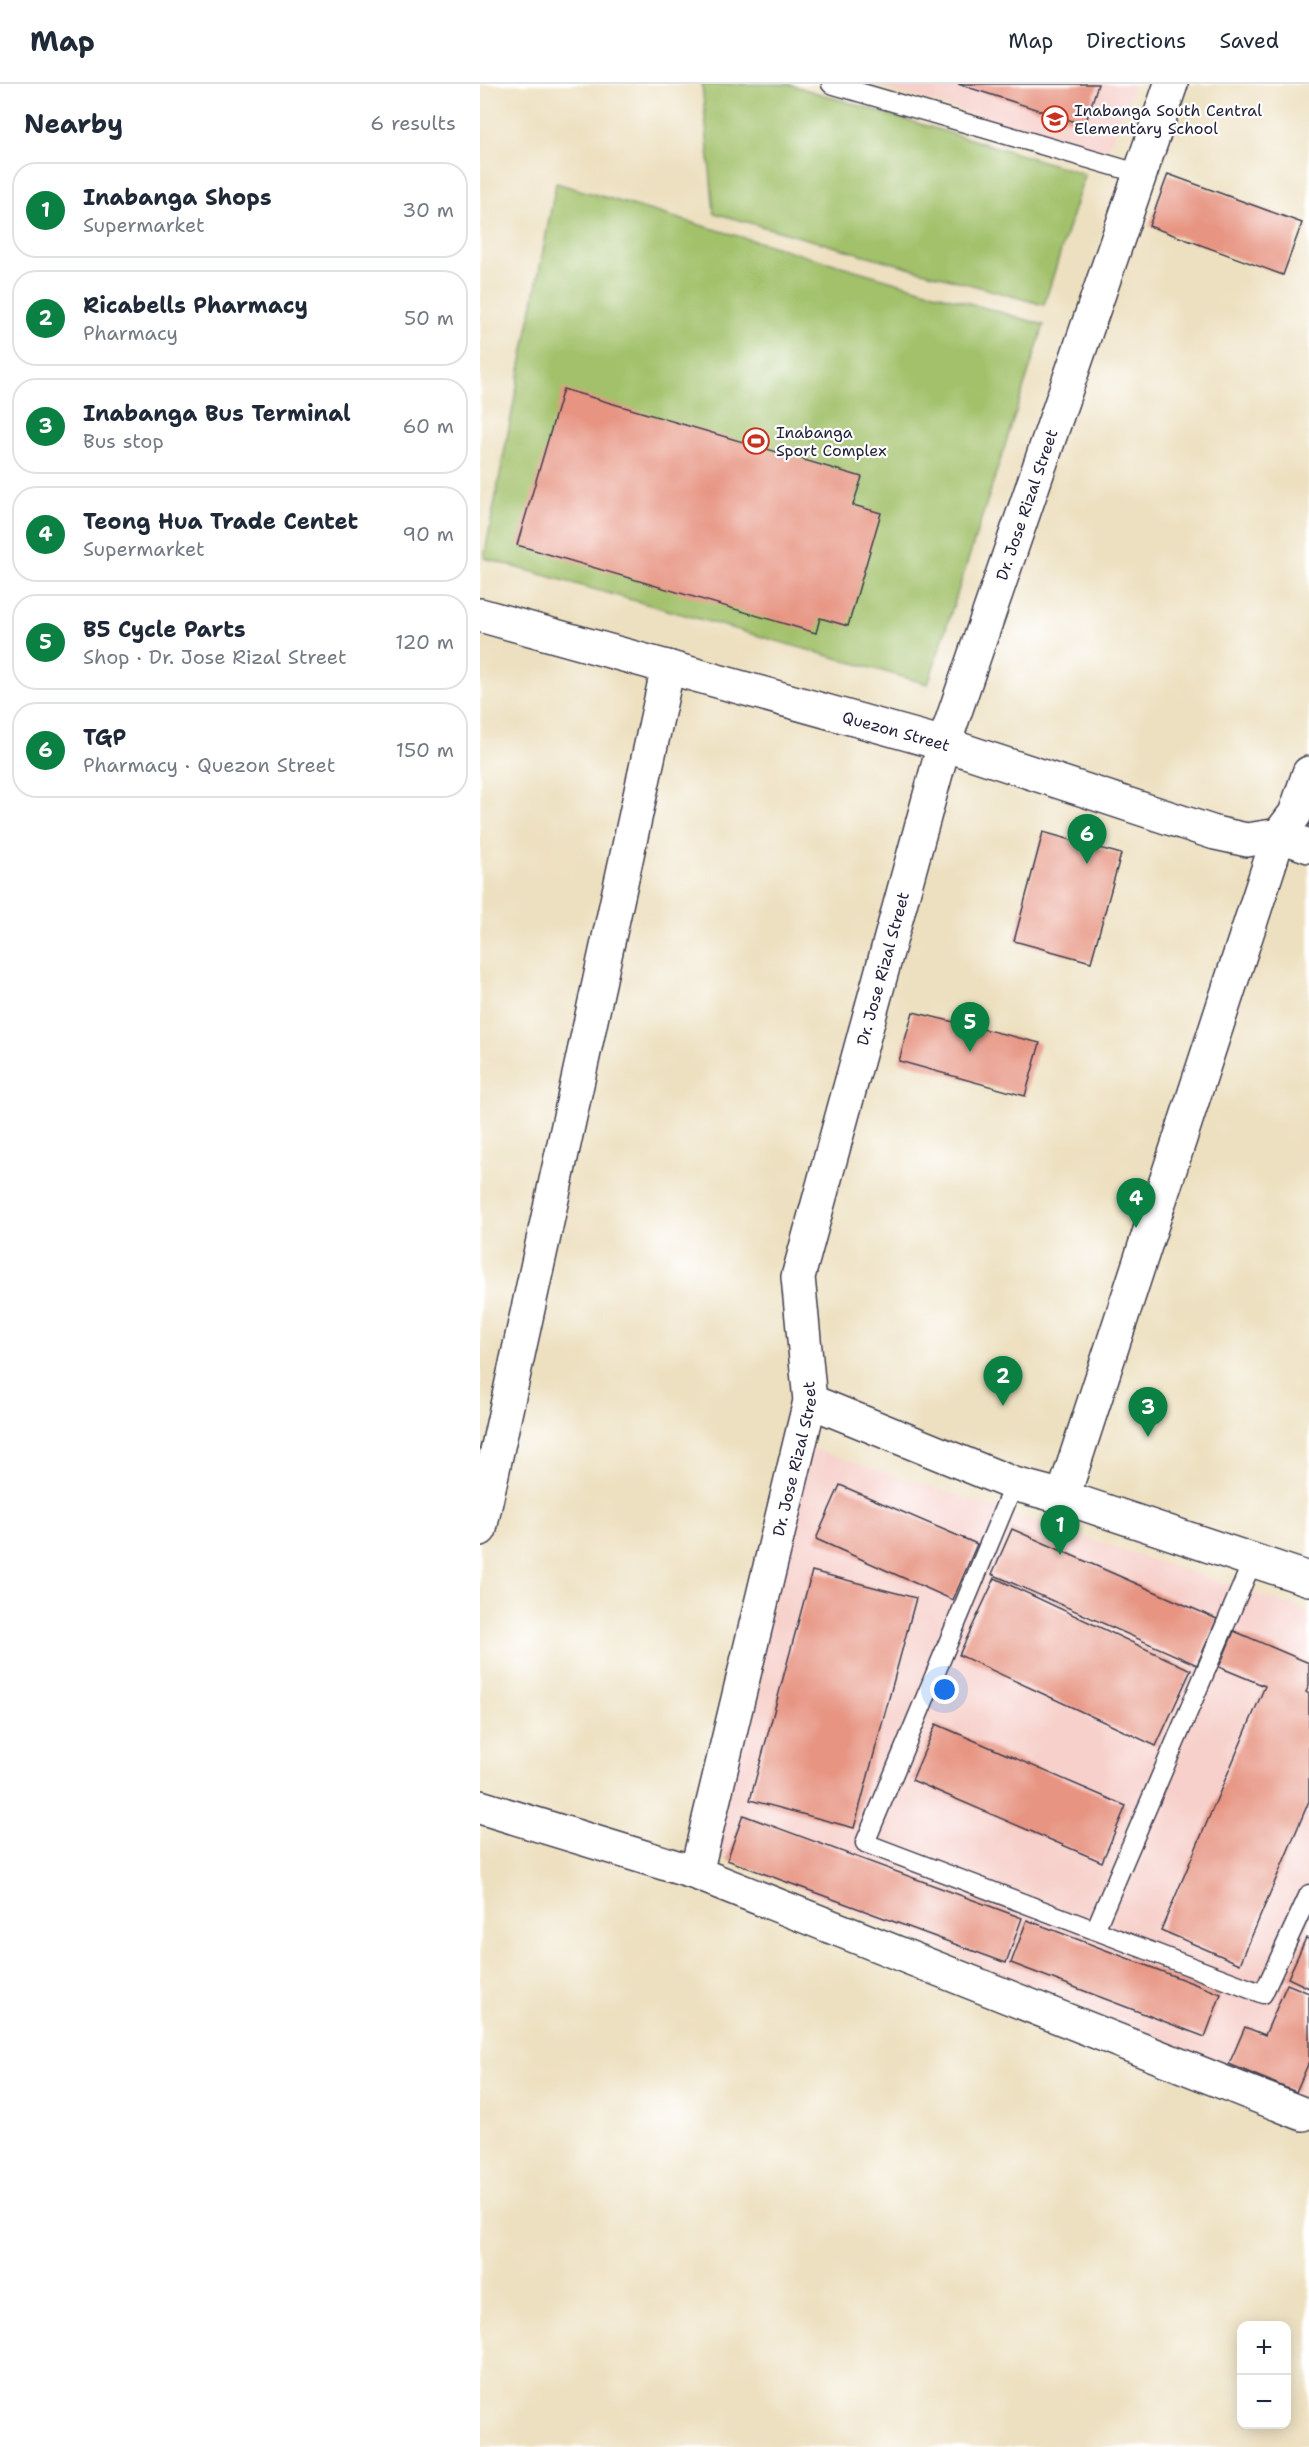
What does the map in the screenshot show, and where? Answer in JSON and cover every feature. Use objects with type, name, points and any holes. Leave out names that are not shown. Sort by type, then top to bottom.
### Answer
[{"type":"street","name":"Dr. Jose Rizal Street","points":[[696,1873],[810,1401],[798,1277],[944,744],[1171,84]]},
{"type":"street","name":"Quezon Street","points":[[480,615],[944,744],[1215,833],[1247,840],[1294,841]]},
{"type":"street","points":[[480,1529],[668,667]]},
{"type":"street","points":[[1063,1497],[1294,841],[1295,814],[1309,773]]},
{"type":"street","points":[[810,1401],[1014,1484],[1063,1497],[1309,1579]]},
{"type":"street","points":[[480,1807],[696,1873],[1307,2112]]},
{"type":"lane","points":[[831,84],[1141,174]]},
{"type":"lane","points":[[1014,1484],[866,1843],[1263,1994],[1309,1894]]},
{"type":"lane","points":[[1095,1930],[1253,1560]]},
{"type":"shaded area","name":"Inabanga South Central Elementary School","points":[[871,84],[1134,84],[1107,153]]},
{"type":"shaded area","points":[[811,1448],[1309,1611],[1309,2077],[1300,2100],[713,1853]]},
{"type":"green space","points":[[702,84],[788,84],[1085,174],[1044,305],[714,213]]},
{"type":"green space","name":"Inabanga Sport Complex","points":[[556,183],[1044,325],[928,684],[484,558]]},
{"type":"building","points":[[958,84],[1098,84],[1085,125]]},
{"type":"building","points":[[1168,174],[1302,223],[1283,275],[1149,226]]},
{"type":"building","points":[[563,389],[862,477],[853,505],[881,513],[848,626],[820,618],[816,633],[517,545]]},
{"type":"building","points":[[1043,832],[1121,854],[1091,962],[1014,941]]},
{"type":"building","points":[[913,1012],[1040,1043],[1025,1096],[899,1061]]},
{"type":"building","points":[[840,1485],[977,1544],[953,1600],[816,1539]]},
{"type":"building","points":[[1012,1529],[1217,1619],[1197,1665],[992,1574]]},
{"type":"building","points":[[812,1571],[916,1598],[854,1828],[750,1800]]},
{"type":"building","points":[[995,1578],[1191,1670],[1156,1746],[959,1655]]},
{"type":"building","points":[[1234,1631],[1309,1663],[1309,1686],[1306,1692],[1309,1694],[1309,1801],[1240,1964],[1161,1930],[1265,1686],[1219,1667]]},
{"type":"building","points":[[936,1724],[1126,1806],[1102,1862],[912,1780]]},
{"type":"building","points":[[743,1815],[1022,1918],[1006,1963],[727,1860]]},
{"type":"building","points":[[1027,1920],[1221,1994],[1205,2037],[1011,1963]]},
{"type":"building","points":[[1306,1938],[1309,1939],[1309,1988],[1288,1978]]},
{"type":"building","points":[[1287,1984],[1309,1993],[1309,2062],[1296,2092],[1229,2064],[1245,2027],[1265,2035]]},
{"type":"place","name":"Inabanga South Central Elementary School","points":[[1055,119]]},
{"type":"place","name":"Inabanga Sport Complex","points":[[756,441]]},
{"type":"place","name":"TGP","points":[[1087,864]]},
{"type":"place","name":"B5 Cycle Parts","points":[[970,1052]]},
{"type":"place","name":"Teong Hua Trade Centet","points":[[1136,1228]]},
{"type":"place","name":"Ricabells Pharmacy","points":[[1003,1406]]},
{"type":"place","name":"Inabanga Bus Terminal","points":[[1148,1437]]},
{"type":"place","name":"Inabanga Shops","points":[[1060,1555]]}]
